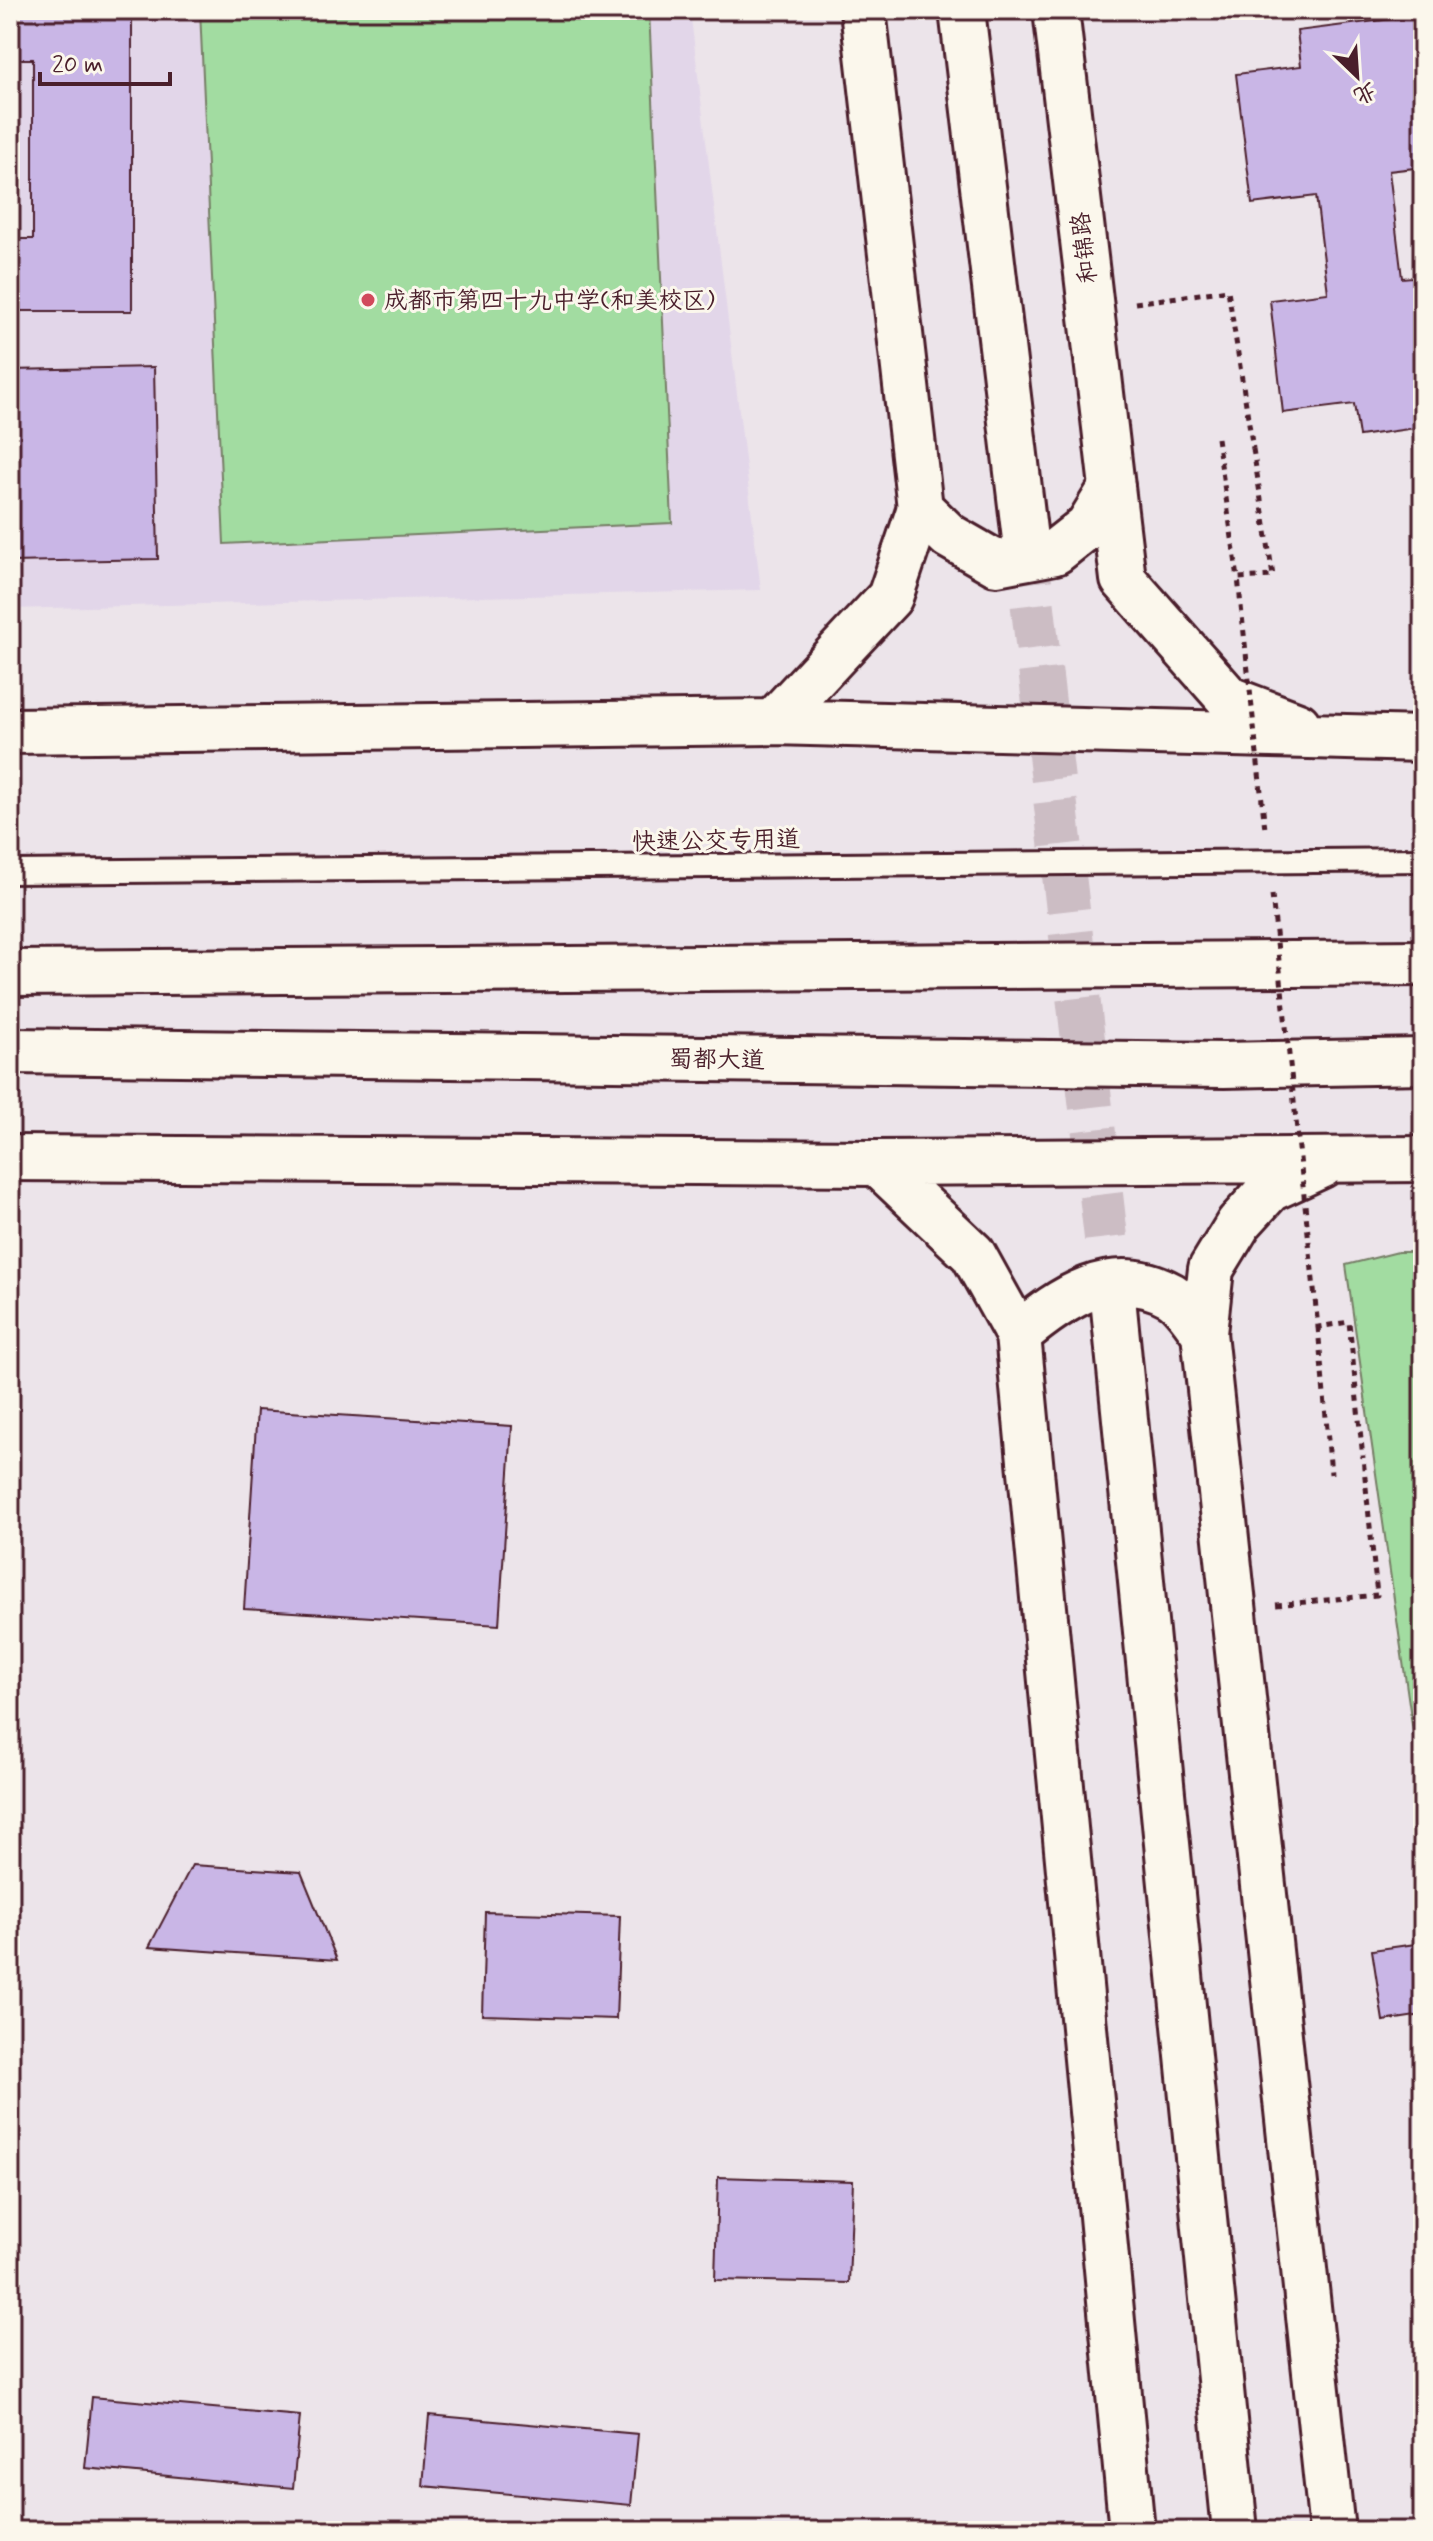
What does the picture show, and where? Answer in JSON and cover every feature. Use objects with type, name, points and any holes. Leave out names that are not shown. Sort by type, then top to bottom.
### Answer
[{"type":"main road","points":[[773,722],[890,597],[920,508],[863,10]]},
{"type":"main road","points":[[962,10],[1025,539]]},
{"type":"main road","name":"和锦路","points":[[1056,10],[1123,579],[1229,699],[1330,738]]},
{"type":"main road","points":[[920,508],[949,536],[996,563],[1055,552],[1088,526],[1112,487]]},
{"type":"main road","points":[[10,731],[773,722],[1423,739]]},
{"type":"main road","points":[[15,971],[1423,963]]},
{"type":"main road","name":"蜀都大道","points":[[10,1051],[1224,1065],[1423,1061]]},
{"type":"main road","points":[[10,1158],[877,1163],[1423,1159]]},
{"type":"main road","points":[[1332,1161],[1270,1189],[1239,1223],[1211,1269],[1204,1333],[1332,2531]]},
{"type":"main road","points":[[877,1163],[973,1254],[1018,1335],[1132,2531]]},
{"type":"main road","points":[[1018,1335],[1051,1307],[1089,1286],[1136,1282],[1173,1296],[1204,1333]]},
{"type":"main road","points":[[1113,1298],[1235,2531]]},
{"type":"lane","name":"快速公交专用道","points":[[10,872],[1423,860]]},
{"type":"path","points":[[1091,309],[1228,290],[1273,576],[1238,578]]},
{"type":"path","points":[[1217,438],[1238,578],[1266,844]]},
{"type":"path","points":[[1271,890],[1331,1474]]},
{"type":"path","points":[[1233,1610],[1377,1595],[1349,1322],[1318,1327]]},
{"type":"shaded area","name":"成都市第四十九中学(和美校区)","points":[[10,10],[690,10],[761,590],[10,609]]},
{"type":"green space","points":[[200,10],[649,10],[672,523],[224,544]]},
{"type":"green space","points":[[1398,1252],[1423,1252],[1423,1801],[1346,1265]]},
{"type":"building","points":[[10,10],[132,10],[132,311],[10,311],[10,239],[33,239],[33,59],[10,59]]},
{"type":"building","points":[[1423,15],[1423,167],[1389,171],[1402,278],[1423,276],[1423,427],[1359,436],[1354,404],[1283,413],[1270,300],[1328,293],[1316,196],[1252,204],[1236,74],[1301,66],[1297,31]]},
{"type":"building","points":[[154,367],[158,559],[10,562],[10,370]]},
{"type":"building","points":[[257,1410],[512,1426],[499,1625],[244,1609]]},
{"type":"building","points":[[192,1865],[301,1872],[337,1960],[149,1947]]},
{"type":"building","points":[[485,1912],[620,1916],[616,2019],[482,2015]]},
{"type":"building","points":[[1423,1943],[1423,2015],[1383,2021],[1372,1950]]},
{"type":"building","points":[[718,2177],[853,2181],[849,2283],[715,2280]]},
{"type":"building","points":[[92,2397],[300,2416],[293,2488],[85,2468]]},
{"type":"building","points":[[429,2415],[638,2434],[631,2505],[423,2486]]},
{"type":"tunnel","points":[[1025,539],[1113,1298]]},
{"type":"place","name":"成都市第四十九中学(和美校区)","points":[[368,300]]}]
